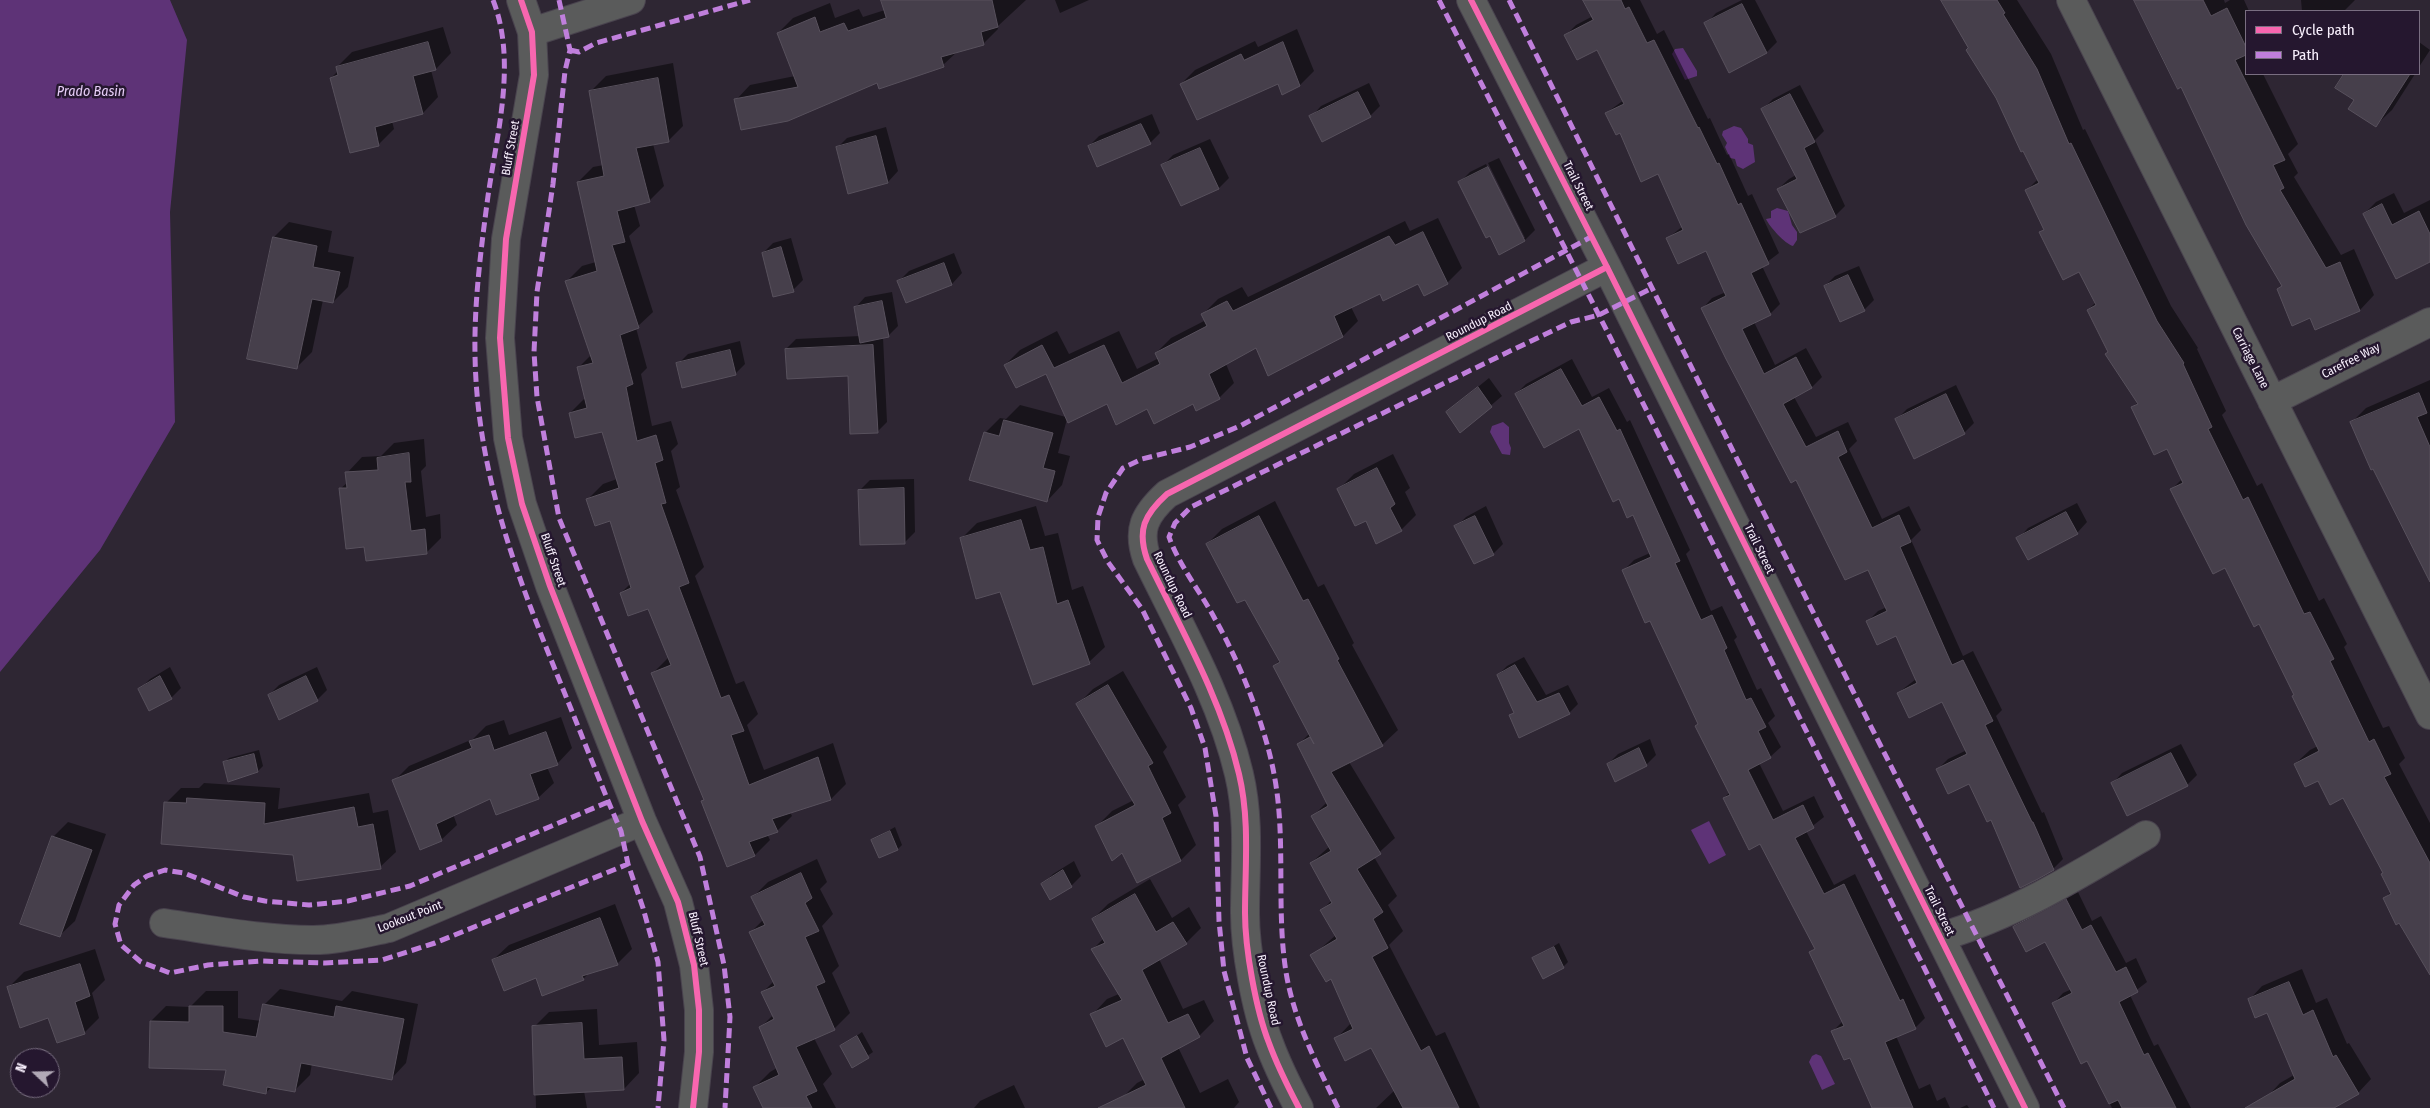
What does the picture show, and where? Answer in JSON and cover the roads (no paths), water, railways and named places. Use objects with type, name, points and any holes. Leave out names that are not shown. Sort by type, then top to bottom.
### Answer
[{"type":"street","name":"Bluff Street","points":[[521,0],[532,32],[534,75],[506,239],[500,338],[508,438],[522,504],[550,586],[642,821],[678,902],[694,965],[699,1010],[699,1052],[693,1108]]},
{"type":"street","points":[[532,32],[631,0]]},
{"type":"street","name":"Trail Street","points":[[1471,0],[1607,267],[2025,1108]]},
{"type":"street","name":"Carriage Lane","points":[[2071,0],[2430,716]]},
{"type":"street","name":"Roundup Road","points":[[1299,1108],[1268,1042],[1250,959],[1245,915],[1246,827],[1240,775],[1208,683],[1146,559],[1141,542],[1144,524],[1153,507],[1167,494],[1607,267]]},
{"type":"street","name":"Carefree Way","points":[[2272,401],[2430,322]]},
{"type":"street","name":"Lookout Point","points":[[164,923],[260,936],[313,940],[355,935],[389,928],[642,821]]},
{"type":"street","points":[[1940,938],[1973,928],[2051,892],[2146,835]]},
{"type":"water","name":"Prado Basin","points":[[0,0],[170,0],[187,40],[170,212],[175,422],[100,550],[0,672]]},
{"type":"water","points":[[1683,48],[1697,71],[1697,76],[1685,80],[1672,54],[1675,49]]},
{"type":"water","points":[[1734,126],[1741,128],[1748,139],[1748,143],[1753,145],[1755,162],[1743,169],[1737,166],[1735,159],[1730,158],[1725,147],[1727,143],[1722,135],[1723,131]]},
{"type":"water","points":[[1777,208],[1788,211],[1792,225],[1797,232],[1797,240],[1793,246],[1786,242],[1770,226],[1766,219],[1771,218],[1771,211]]},
{"type":"water","points":[[1503,422],[1509,427],[1510,455],[1502,454],[1490,432],[1492,426]]},
{"type":"water","points":[[1709,821],[1726,855],[1709,864],[1691,830]]},
{"type":"water","points":[[1816,1054],[1821,1056],[1835,1084],[1822,1090],[1809,1062],[1812,1056]]}]
